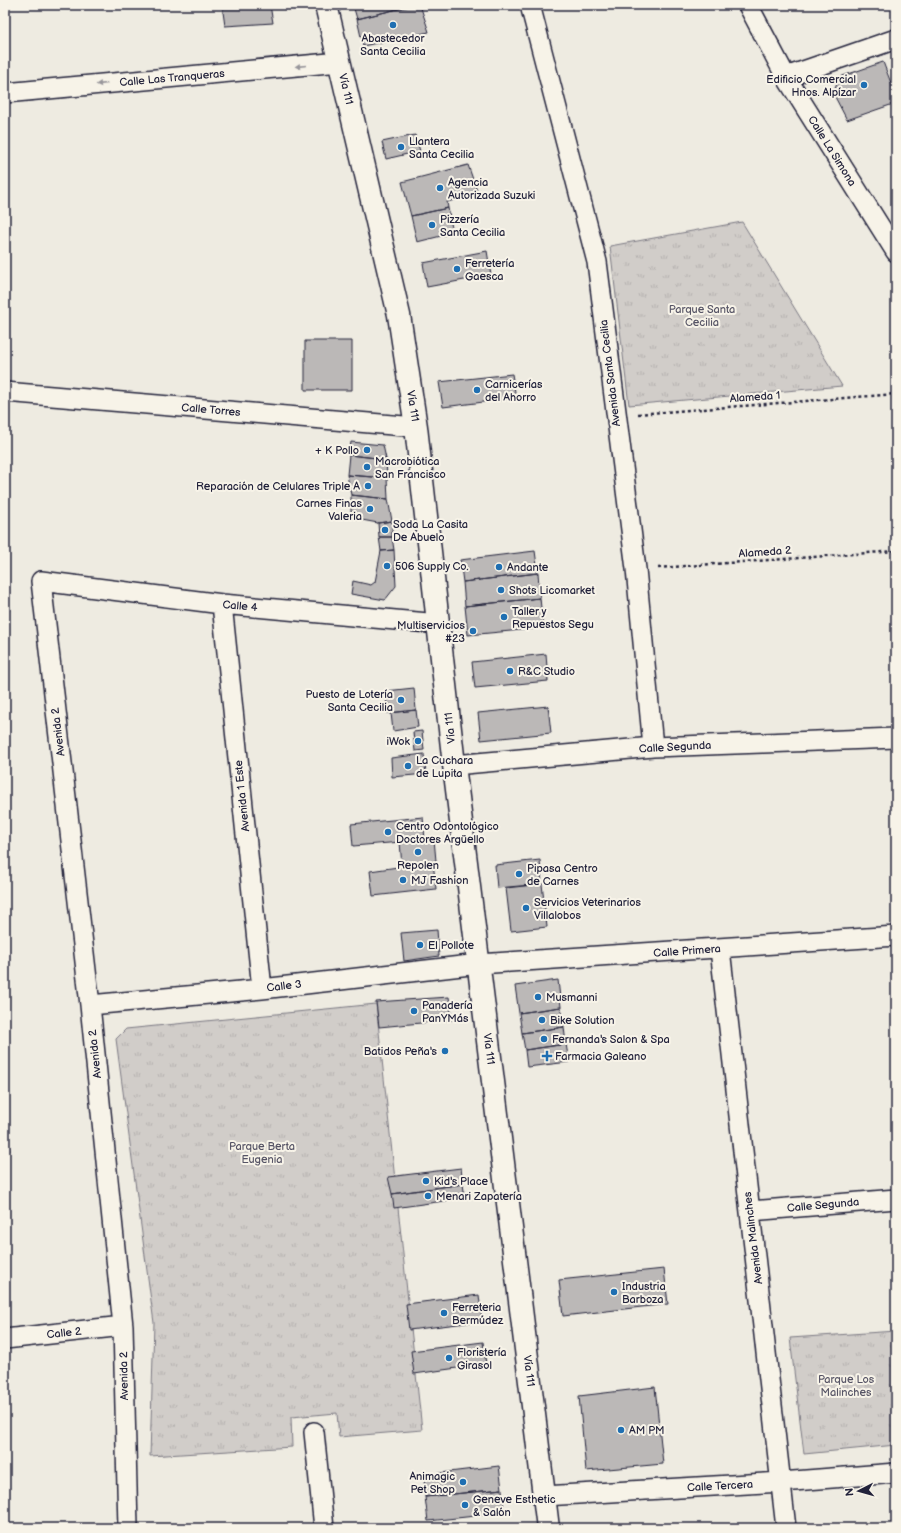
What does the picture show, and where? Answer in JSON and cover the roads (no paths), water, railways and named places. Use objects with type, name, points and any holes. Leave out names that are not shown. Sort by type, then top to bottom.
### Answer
[{"type":"main road","name":"Vía 111","points":[[326,5],[399,315],[416,427],[454,765],[548,1528]]},
{"type":"street","name":"Avenida Santa Cecilia","points":[[530,5],[597,262],[636,569],[653,747]]},
{"type":"street","name":"Calle La Simona","points":[[748,5],[786,77],[896,252]]},
{"type":"street","points":[[786,77],[896,39]]},
{"type":"street","name":"Calle Las Tranqueras","points":[[5,93],[340,62]]},
{"type":"street","name":"Calle Torres","points":[[5,392],[416,427]]},
{"type":"street","name":"Calle 4","points":[[41,581],[222,604],[439,624]]},
{"type":"street","name":"Avenida 2","points":[[41,581],[90,1005],[123,1326],[128,1528]]},
{"type":"street","name":"Avenida 1 Este","points":[[222,604],[262,989]]},
{"type":"street","name":"Calle Segunda","points":[[454,765],[653,747],[896,738]]},
{"type":"street","name":"Calle Primera","points":[[478,964],[720,949],[896,936]]},
{"type":"street","name":"Avenida Malinches","points":[[720,949],[786,1528]]},
{"type":"street","name":"Calle 3","points":[[90,1005],[262,989],[478,964]]},
{"type":"street","name":"Calle Segunda","points":[[750,1211],[896,1199]]},
{"type":"street","name":"Calle 2","points":[[5,1339],[123,1326]]},
{"type":"street","points":[[314,1432],[324,1528]]},
{"type":"street","name":"Calle Tercera","points":[[544,1496],[781,1482],[896,1473]]},
{"type":"place","name":"Abastecedor Santa Cecilia","points":[[393,25]]},
{"type":"place","name":"Edificio Comercial Hnos. Alpízar","points":[[864,85]]},
{"type":"place","name":"Llantera Santa Cecilia","points":[[401,147]]},
{"type":"place","name":"Agencia Autorizada Suzuki","points":[[440,188]]},
{"type":"place","name":"Pizzería Santa Cecilia","points":[[432,225]]},
{"type":"place","name":"Ferretería Gaesca","points":[[457,269]]},
{"type":"place","name":"Carnicerías del Ahorro","points":[[477,390]]},
{"type":"place","name":"+ K Pollo","points":[[367,450]]},
{"type":"place","name":"Macrobiótica San Francisco","points":[[367,467]]},
{"type":"place","name":"Reparación de Celulares Triple A","points":[[368,486]]},
{"type":"place","name":"Carnes Finas Valeria","points":[[370,509]]},
{"type":"place","name":"Soda La Casita De Abuelo","points":[[385,530]]},
{"type":"place","name":"506 Supply Co.","points":[[387,566]]},
{"type":"place","name":"Andante","points":[[499,567]]},
{"type":"place","name":"Shots Licomarket","points":[[501,590]]},
{"type":"place","name":"Taller y Repuestos Segu","points":[[504,617]]},
{"type":"place","name":"Multiservicios #23","points":[[473,631]]},
{"type":"place","name":"R&C Studio","points":[[510,671]]},
{"type":"place","name":"Puesto de Lotería Santa Cecilia","points":[[401,700]]},
{"type":"place","name":"iWok","points":[[418,741]]},
{"type":"place","name":"La Cuchara de Lupita","points":[[408,766]]},
{"type":"place","name":"Centro Odontológico Doctores Argüello","points":[[388,832]]},
{"type":"place","name":"Repolen","points":[[418,852]]},
{"type":"place","name":"Pipasa Centro de Carnes","points":[[519,874]]},
{"type":"place","name":"MJ Fashion","points":[[403,880]]},
{"type":"place","name":"Servicios Veterinarios Villalobos","points":[[526,908]]},
{"type":"place","name":"El Pollote","points":[[420,945]]},
{"type":"place","name":"Musmanni","points":[[538,997]]},
{"type":"place","name":"Panadería PanYMás","points":[[414,1011]]},
{"type":"place","name":"Bike Solution","points":[[542,1020]]},
{"type":"place","name":"Fernanda's Salon & Spa","points":[[544,1039]]},
{"type":"place","name":"Batidos Peña's","points":[[445,1051]]},
{"type":"place","name":"Farmacia Galeano","points":[[547,1056]]},
{"type":"place","name":"Kid's Place","points":[[426,1181]]},
{"type":"place","name":"Menari Zapatería","points":[[428,1196]]},
{"type":"place","name":"Industria Barboza","points":[[614,1292]]},
{"type":"place","name":"Ferreteria Bermúdez","points":[[444,1313]]},
{"type":"place","name":"Floristería Girasol","points":[[449,1358]]},
{"type":"place","name":"AM PM","points":[[621,1430]]},
{"type":"place","name":"Animagic Pet Shop","points":[[463,1482]]},
{"type":"place","name":"Geneve Esthetic & Salón","points":[[465,1505]]},
{"type":"park label","name":"Parque Santa Cecilia","points":[[702,315]]},
{"type":"park label","name":"Parque Berta Eugenia","points":[[262,1152]]},
{"type":"park label","name":"Parque Los Malinches","points":[[846,1385]]}]
